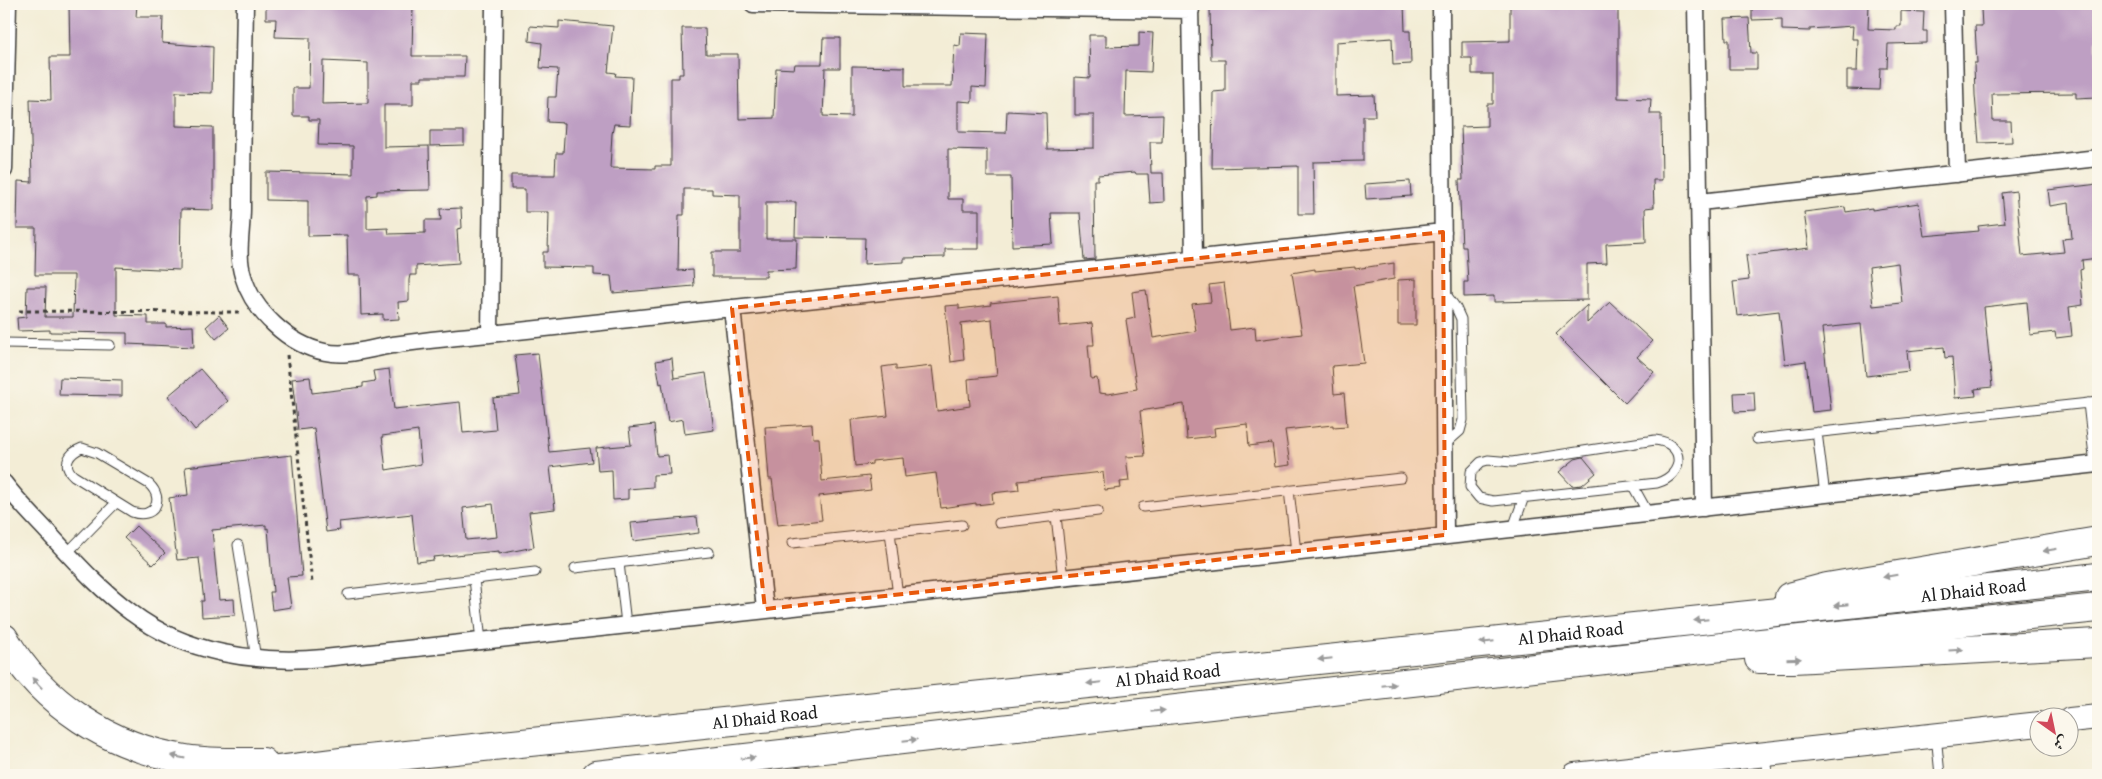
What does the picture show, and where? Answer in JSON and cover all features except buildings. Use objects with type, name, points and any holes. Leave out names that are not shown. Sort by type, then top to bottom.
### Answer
[{"type":"highway","points":[[1749,615],[1787,598],[1826,587],[2098,542]]},
{"type":"highway","name":"Al Dhaid Road","points":[[238,775],[349,761],[2098,577]]},
{"type":"highway","name":"Al Dhaid Road","points":[[596,775],[1693,650],[2098,608]]},
{"type":"highway","points":[[4,638],[37,684],[69,712],[105,734],[144,750],[186,759],[229,762],[349,761]]},
{"type":"highway","points":[[1693,650],[1743,658],[1793,659],[2098,643]]},
{"type":"street","points":[[4,170],[8,4]]},
{"type":"street","points":[[245,4],[242,220],[239,260],[242,274],[247,289],[262,312],[310,348],[325,352],[354,353],[390,345],[1443,232]]},
{"type":"street","points":[[490,334],[494,4]]},
{"type":"street","points":[[753,4],[1190,7],[1194,258]]},
{"type":"street","points":[[1440,4],[1445,535]]},
{"type":"street","points":[[1696,4],[1704,508]]},
{"type":"street","points":[[1954,4],[1957,174]]},
{"type":"street","points":[[1700,202],[2098,158]]},
{"type":"street","points":[[242,220],[251,272],[280,324]]},
{"type":"street","points":[[732,308],[765,609]]},
{"type":"street","points":[[5,486],[94,582],[133,615],[156,628],[204,648],[256,659],[302,660],[765,609],[1063,579],[2096,464]]},
{"type":"street","points":[[2080,719],[2098,717]]},
{"type":"street","points":[[1575,775],[1767,764],[1936,735],[2030,725]]},
{"type":"lane","points":[[4,343],[110,345]]},
{"type":"lane","points":[[1757,439],[2098,402]]},
{"type":"lane","points":[[2088,403],[2096,464]]},
{"type":"lane","points":[[1818,432],[1824,495]]},
{"type":"lane","points":[[1655,440],[1663,440],[1671,445],[1677,452],[1678,460],[1677,469],[1672,476],[1657,483],[1633,486],[1486,501],[1479,498],[1470,487],[1470,472],[1481,462],[1488,460],[1512,462],[1655,440]]},
{"type":"lane","points":[[82,448],[97,453],[149,484],[155,490],[158,499],[155,507],[149,513],[140,515],[116,503],[69,472],[67,464],[69,456],[74,451],[82,448]]},
{"type":"lane","points":[[1143,507],[1401,478]]},
{"type":"lane","points":[[1633,486],[1648,514]]},
{"type":"lane","points":[[1289,490],[1296,552]]},
{"type":"lane","points":[[1513,528],[1524,497]]},
{"type":"lane","points":[[67,553],[116,503]]},
{"type":"lane","points":[[999,523],[1098,511]]},
{"type":"lane","points":[[1056,516],[1063,579]]},
{"type":"lane","points":[[792,543],[962,524]]},
{"type":"lane","points":[[890,532],[898,596]]},
{"type":"lane","points":[[238,545],[256,659]]},
{"type":"lane","points":[[575,568],[709,552]]},
{"type":"lane","points":[[619,563],[626,624]]},
{"type":"lane","points":[[348,594],[534,572]]},
{"type":"lane","points":[[474,579],[481,641]]},
{"type":"lane","points":[[1936,735],[1940,775]]},
{"type":"path","points":[[19,311],[262,312]]},
{"type":"path","points":[[280,324],[312,583]]},
{"type":"highlighted area","points":[[1443,232],[1445,535],[765,609],[732,308]]}]
